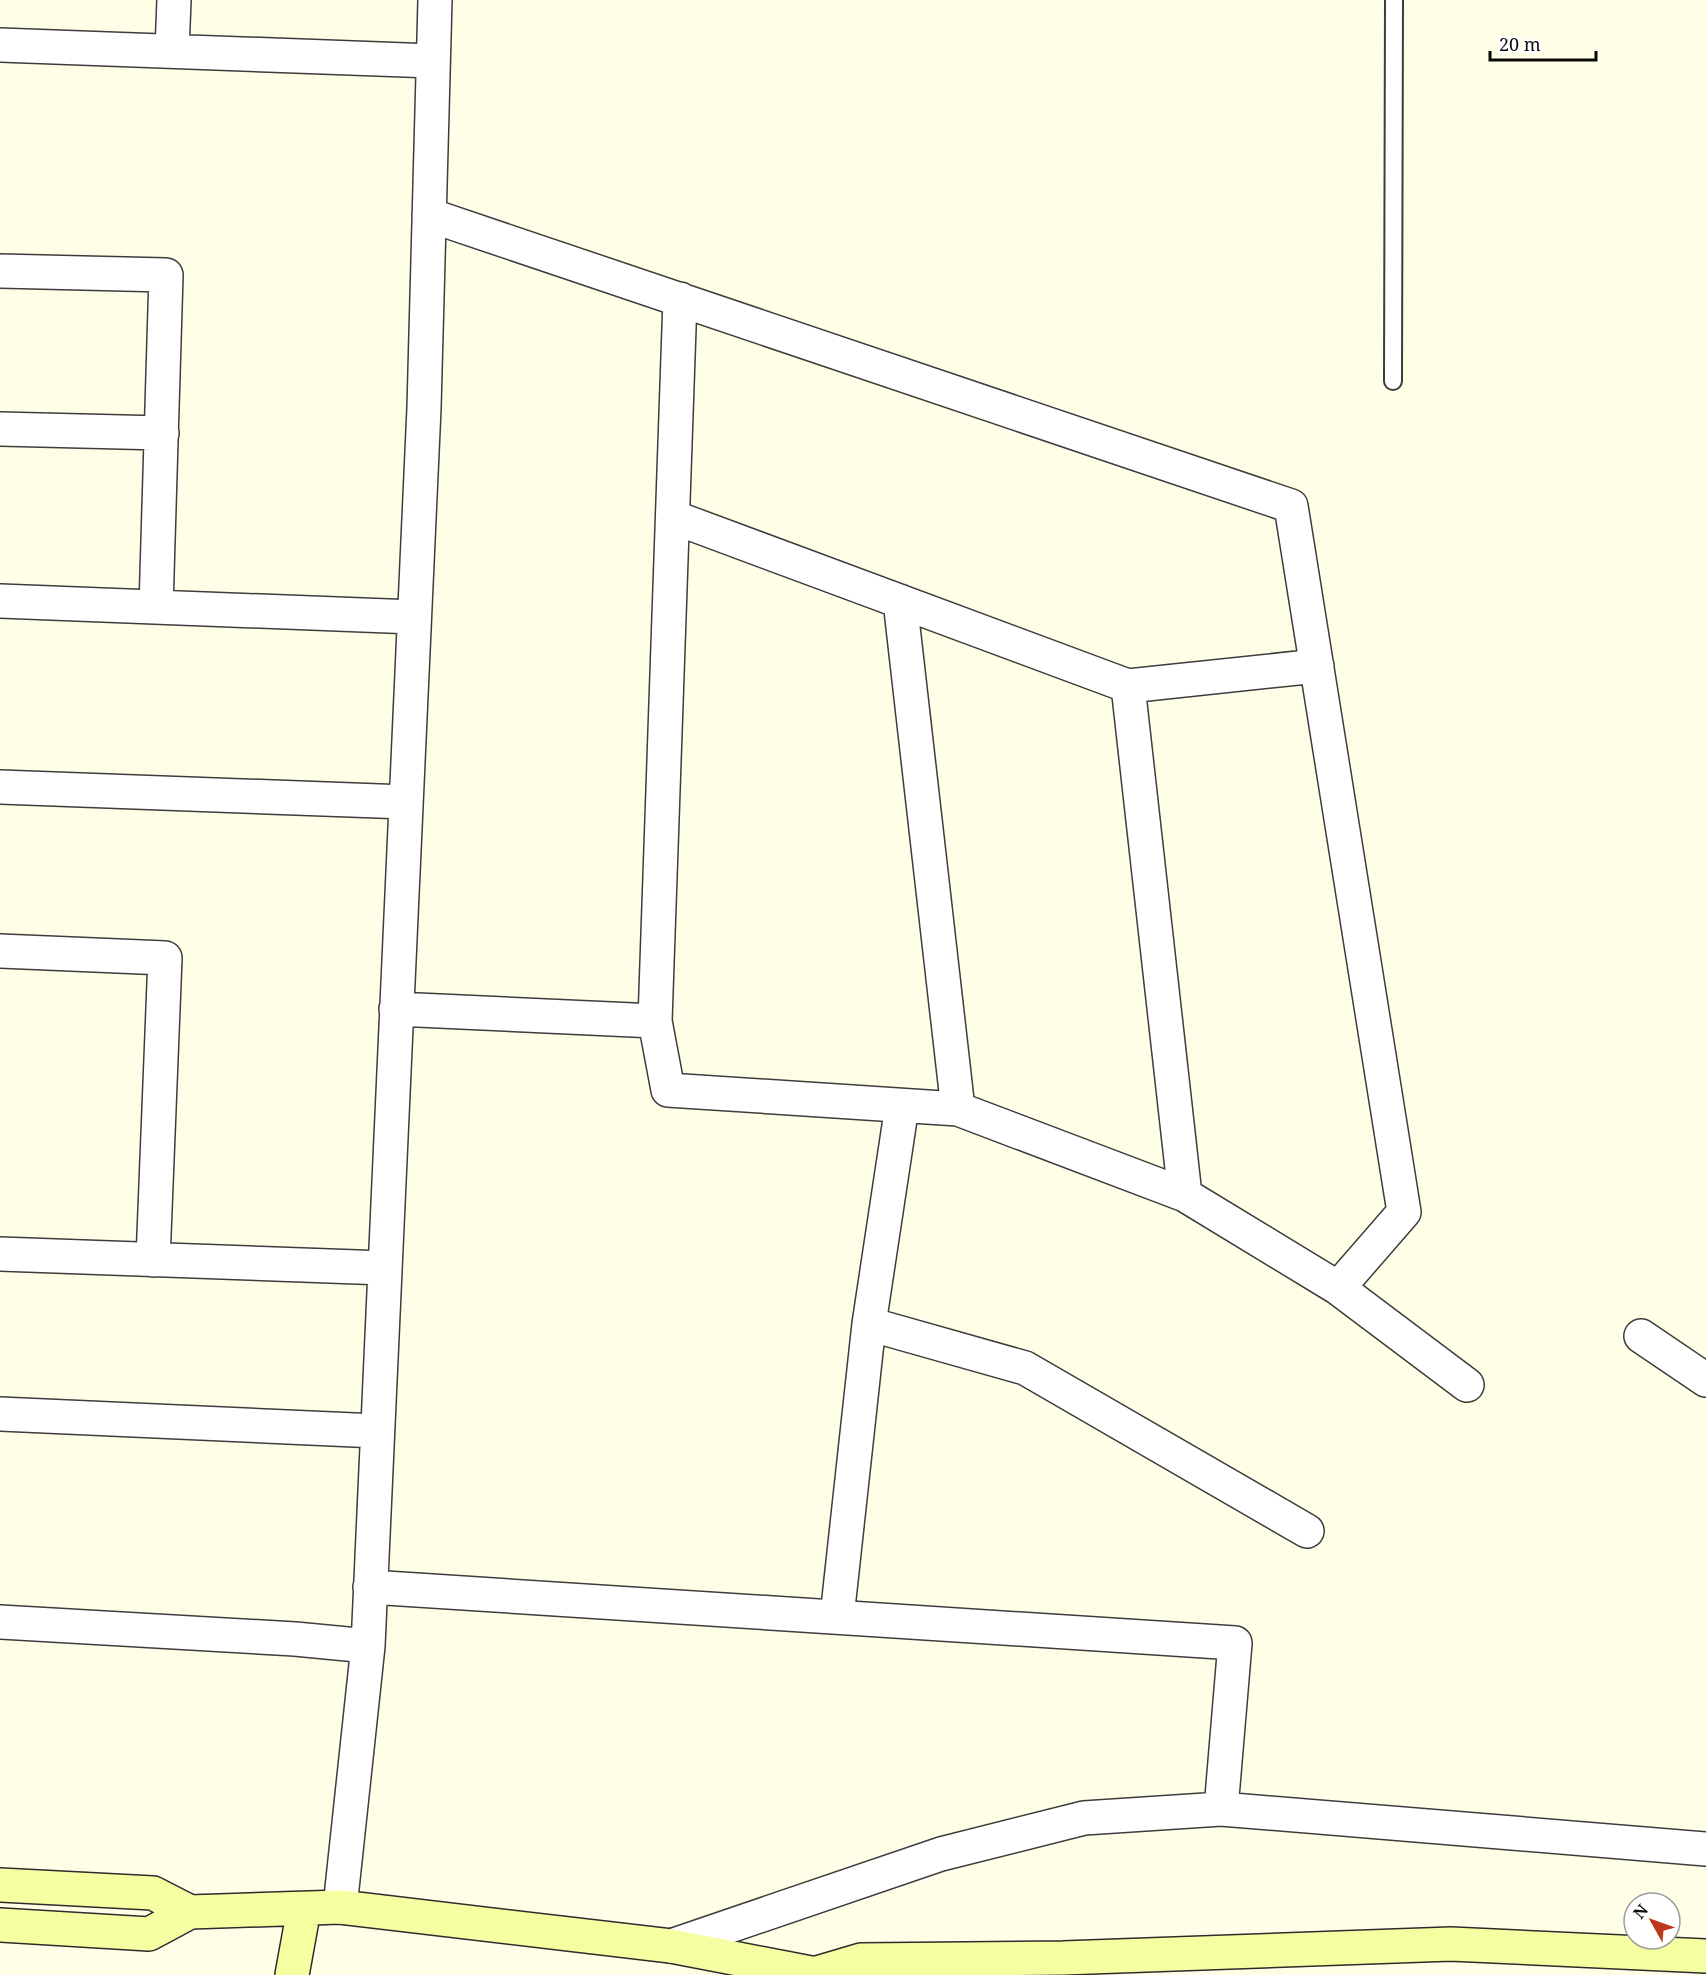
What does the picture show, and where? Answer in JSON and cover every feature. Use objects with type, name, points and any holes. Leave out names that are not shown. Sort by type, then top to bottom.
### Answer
[{"type":"main road","points":[[0,1885],[153,1893],[190,1912]]},
{"type":"main road","points":[[0,1925],[149,1934],[190,1912],[340,1907],[671,1946],[819,1974],[861,1960],[1063,1958],[1451,1944],[1706,1956]]},
{"type":"main road","points":[[292,1975],[304,1909]]},
{"type":"street","points":[[172,51],[174,0]]},
{"type":"street","points":[[340,1907],[368,1646],[424,396],[435,0]]},
{"type":"street","points":[[0,45],[434,61]]},
{"type":"street","points":[[429,215],[1291,506],[1404,1212],[1338,1288]]},
{"type":"street","points":[[0,271],[166,275],[156,607]]},
{"type":"street","points":[[680,299],[655,1021],[668,1090],[958,1109],[1185,1195],[1338,1288],[1467,1384]]},
{"type":"street","points":[[0,429],[162,434]]},
{"type":"street","points":[[673,517],[1128,686],[1317,666]]},
{"type":"street","points":[[0,601],[414,617]]},
{"type":"street","points":[[900,601],[958,1109]]},
{"type":"street","points":[[1128,686],[1185,1195]]},
{"type":"street","points":[[0,787],[406,802]]},
{"type":"street","points":[[0,951],[165,958],[153,1260]]},
{"type":"street","points":[[396,1009],[655,1021]]},
{"type":"street","points":[[837,1617],[869,1324],[902,1106]]},
{"type":"street","points":[[0,1254],[385,1268]]},
{"type":"street","points":[[869,1324],[1025,1368],[1307,1531]]},
{"type":"street","points":[[1641,1336],[1706,1380]]},
{"type":"street","points":[[0,1414],[377,1431]]},
{"type":"street","points":[[370,1587],[1235,1643],[1221,1809]]},
{"type":"street","points":[[0,1622],[295,1639],[368,1646]]},
{"type":"street","points":[[671,1946],[941,1854],[1084,1818],[1221,1809],[1706,1849]]},
{"type":"lane","points":[[1393,381],[1394,0]]}]
